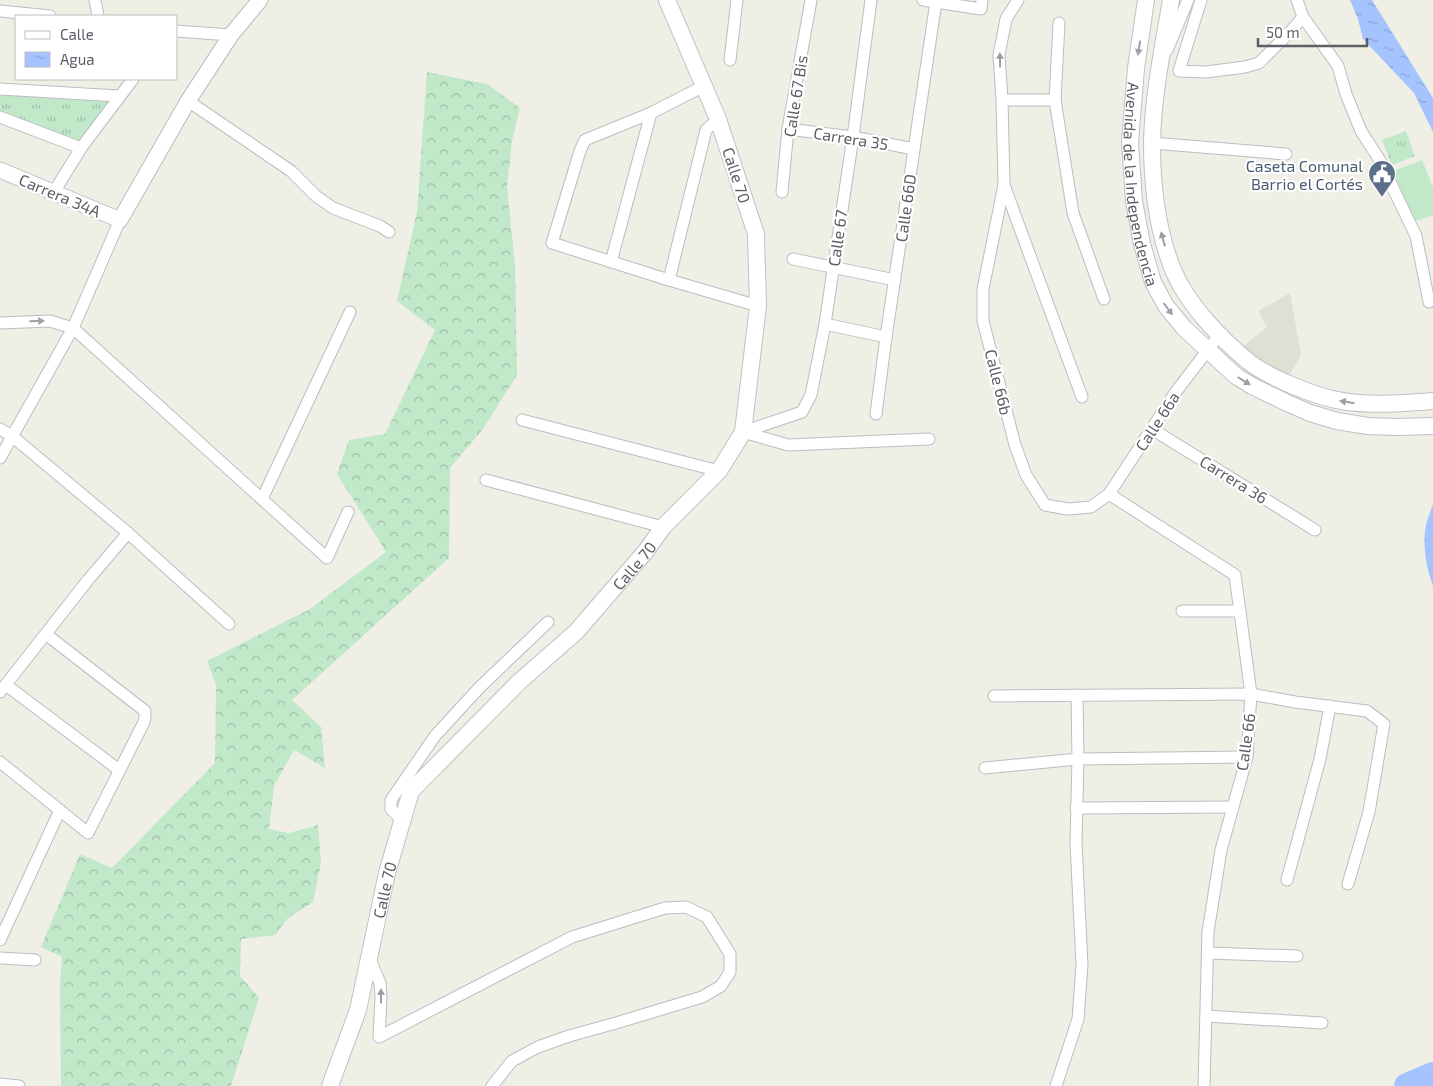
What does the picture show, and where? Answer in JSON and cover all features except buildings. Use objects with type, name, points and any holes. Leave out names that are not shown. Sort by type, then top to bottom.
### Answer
[{"type":"main road","name":"Calle 70","points":[[330,1086],[358,1010],[387,872],[410,791],[519,682],[576,632],[646,551],[663,527],[719,471],[743,432],[758,306],[756,234],[718,119],[667,0]]},
{"type":"main road","name":"Avenida de la Independencia","points":[[1146,0],[1136,68],[1130,142],[1134,202],[1142,244],[1153,282],[1166,306],[1184,328],[1236,376],[1252,386],[1310,414],[1368,426],[1433,426]]},
{"type":"main road","name":"Avenida de la Independencia","points":[[1171,0],[1155,98],[1152,143],[1156,197],[1162,238],[1174,273],[1186,294],[1220,334],[1250,362],[1292,386],[1340,401],[1366,404],[1433,402]]},
{"type":"street","points":[[95,0],[98,15]]},
{"type":"street","points":[[0,458],[73,328],[120,220],[188,101],[231,35],[260,0]]},
{"type":"street","points":[[730,60],[737,0]]},
{"type":"street","name":"Calle 67 Bis","points":[[782,192],[788,129],[810,0]]},
{"type":"street","name":"Calle 67","points":[[743,432],[802,412],[811,395],[825,324],[871,0]]},
{"type":"street","points":[[923,0],[982,5]]},
{"type":"street","points":[[1018,0],[1006,20],[999,55],[1004,185],[1082,397]]},
{"type":"street","points":[[1159,70],[1188,0]]},
{"type":"street","points":[[1201,0],[1179,71],[1206,72],[1246,67],[1259,63],[1303,18]]},
{"type":"street","points":[[1297,0],[1303,18],[1338,66],[1346,94],[1362,131],[1380,159],[1416,236],[1429,302]]},
{"type":"street","name":"Calle 66D","points":[[876,414],[936,2]]},
{"type":"street","points":[[0,11],[40,15]]},
{"type":"street","points":[[1059,23],[1055,100],[1073,213],[1104,299]]},
{"type":"street","points":[[178,31],[231,35]]},
{"type":"street","points":[[54,192],[81,148],[131,80]]},
{"type":"street","points":[[704,86],[652,113],[585,140],[552,243],[758,306]]},
{"type":"street","points":[[0,89],[120,96]]},
{"type":"street","points":[[1002,100],[1055,100]]},
{"type":"street","points":[[188,101],[291,171],[316,196],[333,208],[380,226],[389,232]]},
{"type":"street","points":[[611,262],[652,113]]},
{"type":"street","points":[[0,117],[81,148]]},
{"type":"street","points":[[669,280],[706,130],[718,119]]},
{"type":"street","name":"Carrera 35","points":[[788,129],[852,137],[914,149]]},
{"type":"street","points":[[1152,143],[1286,154]]},
{"type":"street","name":"Carrera 34A","points":[[0,170],[120,220]]},
{"type":"street","name":"Calle 66b","points":[[1004,185],[983,289],[983,321],[1015,445],[1026,475],[1045,505],[1068,508],[1090,507],[1110,494]]},
{"type":"street","points":[[793,259],[894,280]]},
{"type":"street","points":[[262,499],[350,312]]},
{"type":"street","points":[[0,322],[50,321],[73,328],[327,558],[348,512]]},
{"type":"street","points":[[825,324],[886,337]]},
{"type":"street","points":[[1207,350],[1220,334]]},
{"type":"street","name":"Calle 66a","points":[[1110,494],[1175,393],[1207,350]]},
{"type":"street","points":[[522,420],[719,471]]},
{"type":"street","points":[[0,429],[12,436],[128,533],[229,624]]},
{"type":"street","name":"Carrera 36","points":[[1152,429],[1315,530]]},
{"type":"street","points":[[743,432],[788,445],[929,439]]},
{"type":"street","points":[[486,480],[663,527]]},
{"type":"street","name":"Calle 66","points":[[1110,494],[1235,575],[1251,694],[1247,758],[1221,850],[1208,932],[1204,1086]]},
{"type":"street","points":[[119,770],[3,689],[88,580],[128,533]]},
{"type":"street","points":[[1182,611],[1240,611]]},
{"type":"street","points":[[402,820],[391,809],[391,800],[435,736],[479,688],[548,622]]},
{"type":"street","points":[[0,762],[88,833],[144,722],[145,711],[46,635]]},
{"type":"street","points":[[994,696],[1251,694],[1367,711],[1384,724],[1369,812],[1348,884]]},
{"type":"street","points":[[1056,1086],[1078,1019],[1082,964],[1076,843],[1077,695]]},
{"type":"street","points":[[1287,880],[1320,759],[1330,706]]},
{"type":"street","points":[[986,768],[1078,759],[1247,758]]},
{"type":"street","points":[[1076,808],[1232,806]]},
{"type":"street","points":[[0,940],[60,810]]},
{"type":"street","points":[[369,957],[380,983],[379,1037],[572,937],[665,908],[686,906],[707,917],[730,954],[730,972],[721,986],[702,997],[538,1047],[512,1061],[492,1086]]},
{"type":"street","points":[[1208,953],[1297,956]]},
{"type":"street","points":[[0,958],[35,960]]},
{"type":"street","points":[[1206,1016],[1322,1022]]},
{"type":"street","points":[[0,1084],[18,1086]]},
{"type":"shaded area","points":[[1290,293],[1301,355],[1285,382],[1237,351],[1267,327],[1258,311]]},
{"type":"green space","points":[[427,72],[487,84],[520,108],[512,141],[507,187],[515,265],[517,375],[483,429],[450,468],[449,558],[292,700],[321,727],[325,768],[294,750],[274,786],[269,829],[289,833],[318,825],[321,863],[313,902],[288,918],[275,935],[241,939],[240,976],[259,998],[231,1086],[61,1086],[60,985],[62,957],[41,947],[80,854],[112,868],[215,763],[216,685],[207,661],[310,609],[386,552],[337,474],[349,440],[385,434],[435,330],[397,301],[417,212]]},
{"type":"green space","points":[[0,89],[119,96],[81,148],[0,117]]},
{"type":"green space","points":[[1406,131],[1415,156],[1392,165],[1382,140]]},
{"type":"green space","points":[[1422,160],[1433,187],[1433,215],[1413,222],[1393,171]]},
{"type":"water","points":[[1350,0],[1372,0],[1433,98],[1433,132],[1414,93],[1363,39],[1358,19]]},
{"type":"water","points":[[1433,504],[1433,586],[1426,559],[1425,531]]},
{"type":"waterway","points":[[1407,1086],[1433,1075]]},
{"type":"place","name":"Caseta Comunal Barrio el Cortés","points":[[1382,198]]}]
